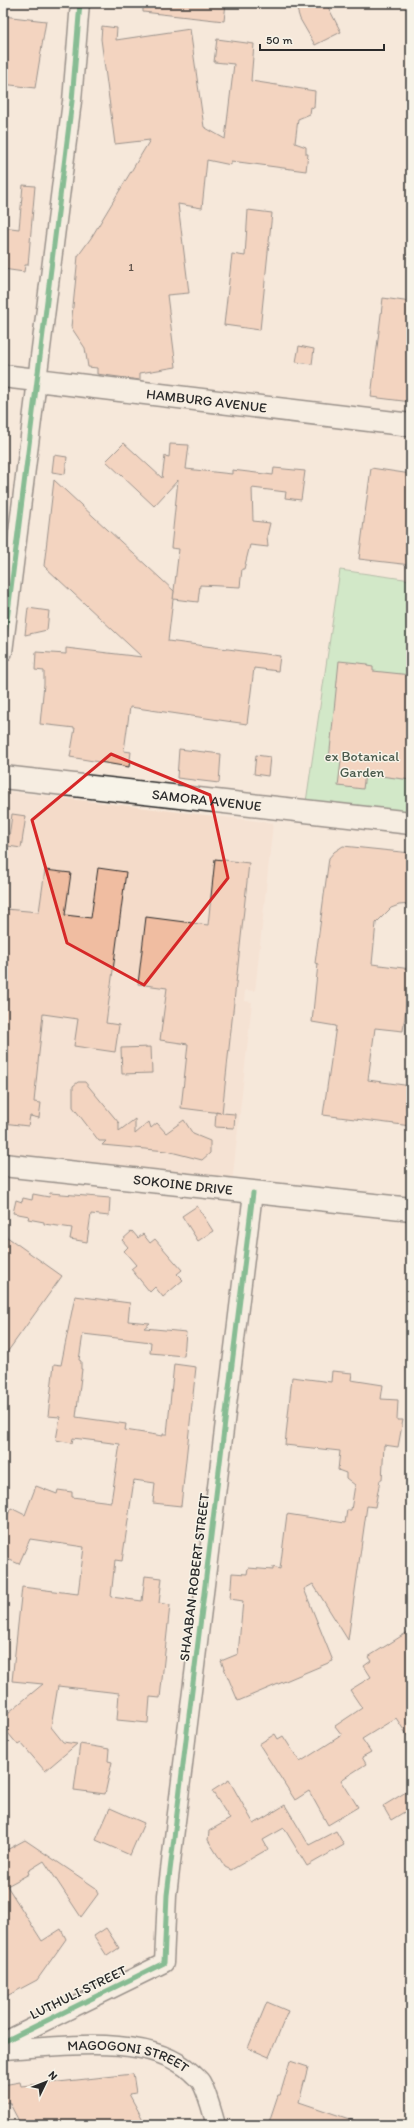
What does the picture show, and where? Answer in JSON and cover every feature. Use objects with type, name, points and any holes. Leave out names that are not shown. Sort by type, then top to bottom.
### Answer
[{"type":"street","points":[[3,652],[72,101],[80,3]]},
{"type":"street","name":"HAMBURG AVENUE","points":[[3,376],[411,425]]},
{"type":"street","name":"SAMORA AVENUE","points":[[3,777],[411,823]]},
{"type":"street","name":"SOKOINE DRIVE","points":[[3,1165],[411,1209]]},
{"type":"street","name":"SHAABAN ROBERT STREET","points":[[164,1963],[168,1887],[253,1193]]},
{"type":"street","name":"LUTHULI STREET","points":[[3,2042],[164,1963]]},
{"type":"street","name":"MAGOGONI STREET","points":[[3,2050],[110,2045],[137,2048],[162,2054],[183,2064],[201,2081],[216,2125]]},
{"type":"highlighted area","points":[[111,754],[210,795],[228,878],[144,985],[67,943],[32,820]]},
{"type":"shaded area","points":[[3,791],[273,823],[255,991],[245,990],[244,1001],[252,1002],[232,1183],[3,1155]]},
{"type":"green space","name":"ex Botanical Garden","points":[[340,570],[411,580],[411,819],[305,809]]},
{"type":"building","points":[[143,3],[226,3],[224,21],[143,12]]},
{"type":"building","points":[[295,3],[326,3],[341,32],[315,45],[300,19]]},
{"type":"building","points":[[3,16],[46,21],[35,88],[3,84]]},
{"type":"building","points":[[102,26],[117,28],[116,40],[190,29],[204,127],[225,139],[234,64],[214,62],[217,39],[254,44],[251,81],[315,91],[314,108],[311,107],[310,114],[298,119],[295,143],[306,147],[306,154],[308,154],[306,171],[231,161],[231,165],[207,160],[202,208],[178,204],[189,293],[167,295],[176,367],[140,373],[140,380],[97,374],[97,368],[88,367],[85,348],[71,327],[78,256],[91,238],[150,140],[115,144],[101,39]]},
{"type":"building","points":[[23,185],[35,186],[28,265],[25,265],[24,272],[3,269],[3,227],[19,229]]},
{"type":"building","points":[[248,210],[272,213],[260,330],[224,325],[232,254],[245,256]]},
{"type":"building","points":[[383,298],[411,302],[411,402],[371,397]]},
{"type":"building","points":[[299,346],[314,349],[312,364],[296,362]]},
{"type":"building","points":[[124,443],[162,478],[165,456],[169,457],[170,444],[189,445],[186,469],[232,474],[232,470],[273,475],[274,468],[305,471],[301,500],[285,498],[286,492],[252,488],[253,521],[270,523],[267,536],[268,547],[250,545],[244,569],[242,569],[240,587],[200,585],[198,602],[173,599],[179,549],[171,548],[178,480],[154,506],[106,461]]},
{"type":"building","points":[[54,455],[67,457],[65,474],[52,472]]},
{"type":"building","points":[[371,468],[411,474],[411,565],[359,559]]},
{"type":"building","points":[[54,480],[174,591],[168,641],[280,656],[278,671],[254,668],[247,724],[130,707],[124,751],[131,752],[129,767],[70,757],[75,728],[40,724],[44,671],[35,670],[36,652],[66,654],[66,648],[142,657],[44,566]]},
{"type":"building","points":[[28,608],[49,611],[47,630],[25,635]]},
{"type":"building","points":[[339,661],[368,664],[367,666],[373,667],[373,671],[411,675],[411,780],[365,774],[363,789],[338,786],[341,761],[329,760]]},
{"type":"building","points":[[179,749],[221,754],[219,783],[177,778]]},
{"type":"building","points":[[256,755],[270,757],[268,776],[254,774]]},
{"type":"building","points":[[12,814],[26,816],[21,848],[8,846]]},
{"type":"building","points":[[343,846],[411,853],[411,904],[399,905],[391,908],[376,923],[372,964],[411,969],[411,986],[409,985],[403,1031],[375,1028],[368,1080],[411,1086],[411,1126],[323,1115],[336,1026],[312,1022],[318,964],[315,963],[329,858],[334,852]]},
{"type":"building","points":[[215,859],[249,863],[222,1113],[235,1114],[234,1128],[215,1127],[216,1112],[181,1108],[188,1044],[160,1040],[167,988],[138,984],[146,917],[208,925]]},
{"type":"building","points":[[98,868],[126,872],[106,1023],[119,1025],[115,1052],[74,1046],[78,1019],[43,1014],[34,1102],[41,1103],[39,1118],[30,1116],[28,1126],[3,1123],[3,929],[5,909],[39,912],[45,870],[71,873],[65,915],[91,918]]},
{"type":"building","points":[[151,1047],[152,1073],[122,1074],[121,1048]]},
{"type":"building","points":[[78,1082],[85,1082],[119,1123],[119,1131],[135,1119],[135,1134],[149,1122],[151,1128],[157,1123],[166,1133],[184,1120],[193,1134],[210,1141],[210,1153],[202,1160],[167,1151],[102,1145],[106,1141],[99,1141],[73,1107],[73,1086]]},
{"type":"building","points":[[50,1193],[110,1198],[109,1216],[91,1214],[87,1242],[70,1239],[72,1228],[44,1224],[44,1222],[28,1219],[29,1216],[13,1213],[16,1200],[22,1202],[23,1198],[32,1200],[33,1194],[49,1197]]},
{"type":"building","points":[[197,1206],[213,1231],[198,1241],[182,1216]]},
{"type":"building","points":[[132,1231],[138,1238],[143,1234],[150,1243],[155,1239],[182,1270],[177,1274],[183,1280],[163,1297],[155,1287],[150,1292],[131,1269],[136,1265],[124,1251],[128,1247],[122,1240]]},
{"type":"building","points":[[3,1234],[62,1276],[3,1358]]},
{"type":"building","points":[[75,1296],[130,1303],[128,1321],[150,1323],[144,1328],[186,1332],[184,1356],[150,1353],[151,1342],[83,1334],[79,1360],[81,1361],[82,1369],[76,1417],[126,1424],[125,1430],[163,1436],[163,1434],[167,1434],[174,1364],[196,1367],[181,1506],[153,1503],[155,1483],[134,1480],[122,1561],[115,1560],[111,1597],[142,1601],[145,1576],[162,1578],[159,1603],[170,1605],[160,1698],[150,1697],[148,1723],[117,1720],[119,1693],[58,1686],[51,1727],[63,1742],[77,1744],[45,1771],[21,1743],[18,1745],[3,1727],[3,1717],[43,1684],[12,1681],[22,1587],[78,1594],[84,1547],[30,1539],[19,1564],[3,1557],[3,1525],[11,1508],[25,1515],[36,1486],[57,1494],[58,1490],[72,1492],[72,1497],[111,1502],[120,1444],[73,1438],[72,1443],[56,1440],[60,1417],[48,1416],[54,1364],[61,1365]]},
{"type":"building","points":[[332,1371],[352,1373],[351,1380],[383,1385],[381,1399],[398,1400],[397,1420],[403,1420],[398,1447],[384,1445],[382,1480],[380,1480],[375,1507],[367,1506],[348,1640],[313,1584],[304,1589],[333,1661],[238,1701],[221,1661],[238,1654],[243,1601],[230,1599],[232,1573],[247,1574],[248,1568],[273,1570],[273,1567],[280,1569],[287,1514],[345,1523],[347,1510],[351,1510],[355,1485],[346,1478],[346,1473],[338,1470],[340,1451],[285,1445],[292,1377],[331,1382]]},
{"type":"building","points":[[411,1630],[411,1741],[396,1718],[362,1739],[371,1752],[362,1757],[366,1764],[341,1780],[358,1807],[328,1825],[309,1791],[295,1800],[259,1744],[275,1734],[278,1739],[283,1736],[300,1762],[342,1735],[335,1726],[362,1708],[350,1690],[371,1677],[364,1666],[371,1661],[368,1657]]},
{"type":"building","points":[[80,1744],[109,1749],[108,1761],[112,1762],[105,1794],[74,1790]]},
{"type":"building","points":[[229,1780],[254,1824],[285,1805],[309,1845],[336,1831],[344,1845],[307,1866],[284,1828],[263,1840],[268,1849],[231,1870],[225,1867],[208,1840],[209,1831],[230,1819],[212,1791]]},
{"type":"building","points":[[411,1789],[411,1808],[391,1820],[383,1806]]},
{"type":"building","points":[[110,1808],[144,1823],[130,1855],[96,1840]]},
{"type":"building","points":[[25,1840],[96,1888],[98,1894],[81,1917],[44,1861],[28,1871],[29,1874],[7,1886],[42,1941],[61,1929],[66,1939],[37,1980],[3,1998],[3,1852]]},
{"type":"building","points":[[106,1928],[119,1948],[107,1956],[94,1936]]},
{"type":"building","points":[[267,2002],[288,2011],[269,2057],[248,2048]]},
{"type":"building","points":[[290,2061],[308,2067],[299,2102],[361,2123],[361,2125],[268,2125],[278,2095],[280,2095]]},
{"type":"building","points":[[133,2074],[136,2093],[129,2094],[146,2125],[21,2125],[9,2102],[3,2103],[3,2085],[20,2082],[21,2086]]},
{"type":"cycle path","points":[[3,652],[72,101],[80,3]]},
{"type":"cycle path","points":[[3,2042],[164,1963],[167,1895],[253,1193]]}]
